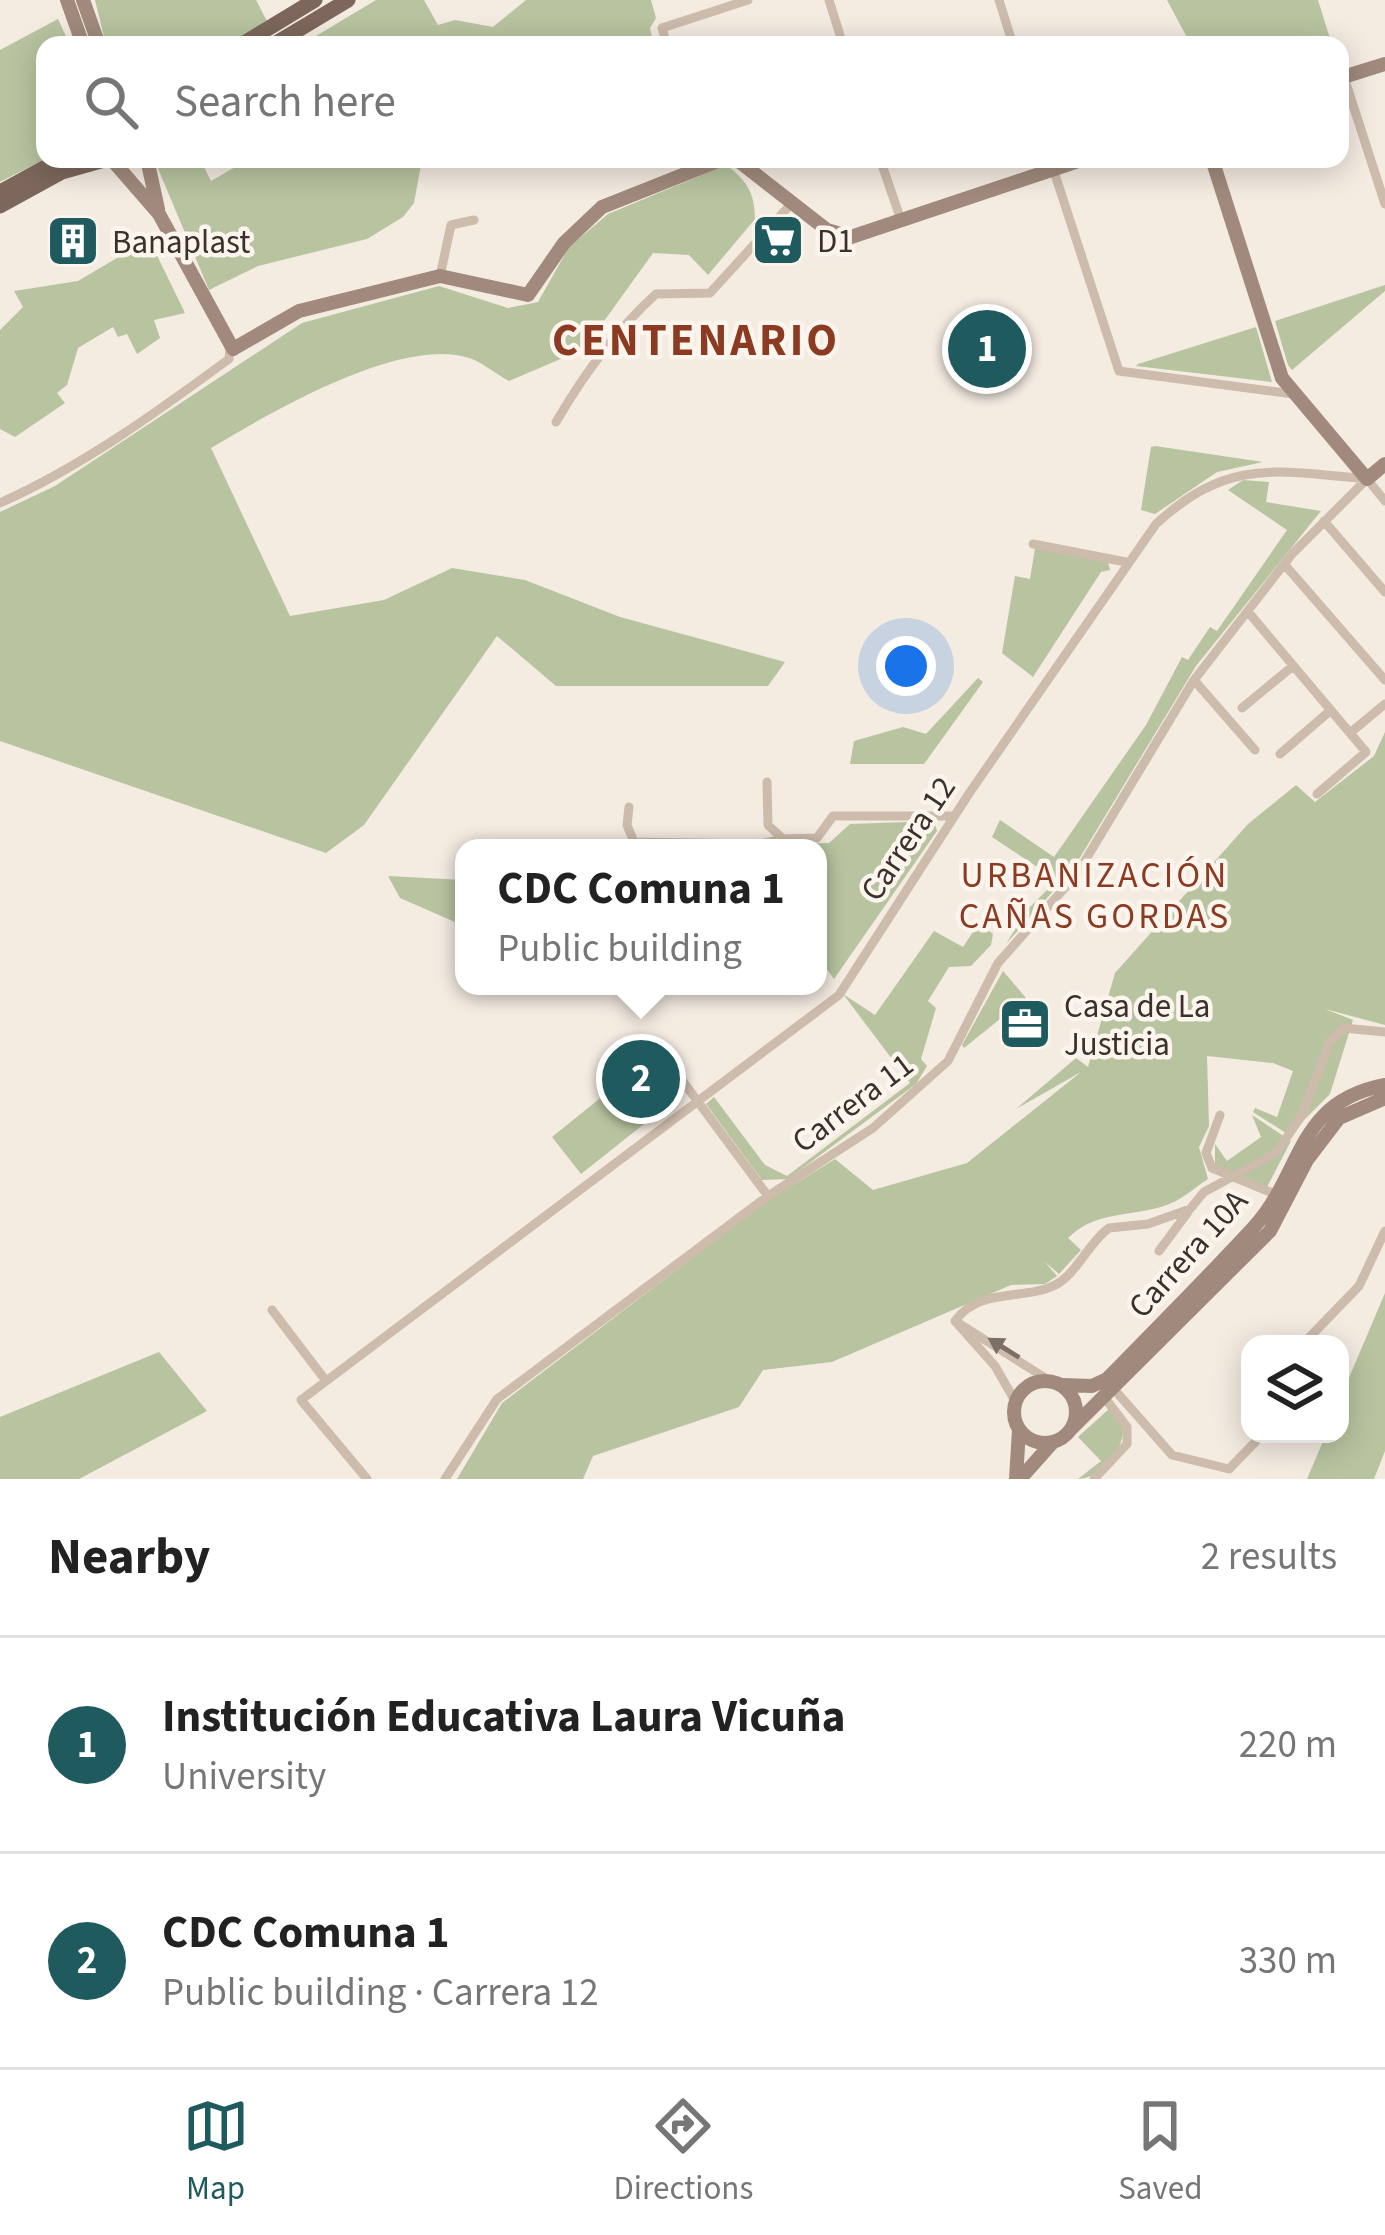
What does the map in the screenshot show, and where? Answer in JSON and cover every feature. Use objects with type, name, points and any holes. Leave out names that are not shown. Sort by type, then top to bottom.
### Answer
[{"type":"main road","points":[[257,36],[315,0]]},
{"type":"main road","points":[[288,36],[348,0]]},
{"type":"main road","points":[[0,192],[44,168]]},
{"type":"main road","points":[[0,206],[78,168]]},
{"type":"street","points":[[67,0],[80,36]]},
{"type":"street","points":[[83,0],[96,36]]},
{"type":"street","points":[[664,36],[662,28],[748,0]]},
{"type":"street","points":[[829,0],[840,36]]},
{"type":"street","points":[[999,0],[1010,36]]},
{"type":"street","points":[[1349,76],[1385,64]]},
{"type":"street","points":[[1349,99],[1385,205]]},
{"type":"street","points":[[0,503],[52,479],[229,358],[230,348],[159,214],[117,168]]},
{"type":"street","points":[[149,168],[159,214]]},
{"type":"street","points":[[230,348],[241,348],[299,311],[440,276],[502,294],[528,296],[564,243],[602,207],[690,168]]},
{"type":"street","points":[[747,168],[838,236],[901,220],[1040,168]]},
{"type":"street","points":[[883,168],[901,220]]},
{"type":"street","points":[[1052,168],[1119,371],[1293,394]]},
{"type":"street","points":[[1214,168],[1282,378],[1385,501]]},
{"type":"street","points":[[556,422],[591,361],[638,310],[656,294],[710,292],[791,204]]},
{"type":"street","points":[[440,276],[451,225],[475,220]]},
{"type":"street","name":"Carrera 11","points":[[445,1479],[497,1399],[768,1196],[889,1116],[948,1060],[998,963],[1077,874],[1194,680],[1285,565],[1385,464]]},
{"type":"street","name":"Carrera 12","points":[[367,1479],[301,1400],[839,995],[1126,562],[1174,507],[1235,474],[1272,471],[1367,479]]},
{"type":"street","points":[[1324,521],[1385,592]]},
{"type":"street","points":[[1033,544],[1126,562]]},
{"type":"street","points":[[1285,565],[1385,680]]},
{"type":"street","points":[[1249,613],[1366,752],[1317,794]]},
{"type":"street","points":[[1242,708],[1293,666]]},
{"type":"street","points":[[1194,680],[1255,751]]},
{"type":"street","points":[[1350,733],[1385,704]]},
{"type":"street","points":[[1280,754],[1330,710]]},
{"type":"street","points":[[767,782],[768,825],[783,839],[817,838],[833,816],[954,816]]},
{"type":"street","points":[[629,807],[627,825],[633,839]]},
{"type":"street","points":[[1160,1251],[1204,1192],[1276,1153],[1289,1137],[1330,1042],[1344,1028],[1385,1032]]},
{"type":"street","points":[[664,1056],[768,1196]]},
{"type":"street","name":"Carrera 10A","points":[[1109,1389],[1258,1223],[1321,1118],[1364,1089],[1385,1085]]},
{"type":"street","points":[[1018,1479],[1270,1231],[1330,1127],[1367,1102],[1385,1098]]},
{"type":"street","points":[[1220,1115],[1206,1154],[1211,1168],[1275,1194]]},
{"type":"street","points":[[956,1321],[962,1312],[1014,1291],[1057,1285],[1109,1228],[1148,1224],[1190,1209]]},
{"type":"street","points":[[1312,1335],[1359,1286],[1385,1231]]},
{"type":"street","points":[[272,1310],[326,1381]]},
{"type":"street","points":[[956,1321],[1056,1383],[1076,1404],[1072,1428]]},
{"type":"street","points":[[956,1321],[995,1366],[1015,1402],[1018,1479]]},
{"type":"street","points":[[1015,1402],[1026,1386],[1056,1383],[1109,1389],[1164,1449],[1216,1469],[1235,1464],[1255,1443]]},
{"type":"street","points":[[1094,1479],[1127,1444],[1127,1426],[1109,1389]]},
{"type":"street","points":[[1019,1430],[1040,1443],[1052,1442]]},
{"type":"green space","points":[[95,0],[256,0],[268,23],[247,36],[104,36]]},
{"type":"green space","points":[[376,0],[424,0],[438,25],[455,20],[493,27],[526,0],[651,0],[656,18],[650,28],[652,36],[316,36]]},
{"type":"green space","points":[[1167,0],[1318,0],[1329,36],[1186,36]]},
{"type":"green space","points":[[58,19],[66,36],[36,36],[36,164],[0,182],[0,50]]},
{"type":"green space","points":[[158,168],[204,168],[211,181],[233,168],[420,168],[414,203],[403,217],[367,239],[258,266],[209,290]]},
{"type":"green space","points":[[719,168],[730,168],[748,188],[755,219],[708,275],[689,255],[653,253],[584,349],[509,381],[469,358],[441,354],[408,358],[300,398],[211,448],[290,616],[384,600],[452,568],[525,580],[620,617],[785,662],[768,686],[556,686],[497,636],[364,825],[326,853],[0,741],[0,512],[55,486],[302,323],[439,286],[508,308],[538,302],[569,247],[608,214]]},
{"type":"green space","points":[[149,239],[185,313],[154,320],[160,338],[137,354],[127,334],[118,337],[113,327],[78,348],[67,385],[57,393],[65,403],[15,437],[0,429],[0,330],[23,307],[14,291],[78,281]]},
{"type":"green space","points":[[1385,285],[1385,291],[1292,370],[1275,321]]},
{"type":"green space","points":[[1256,327],[1272,382],[1136,366],[1138,364]]},
{"type":"green space","points":[[1151,447],[1263,462],[1217,472],[1155,514],[1141,510]]},
{"type":"green space","points":[[1243,480],[1269,482],[1266,502],[1321,511],[1196,666],[1073,869],[1006,944],[1026,911],[1057,880],[992,837],[1000,820],[1054,857],[1146,725],[1182,657],[1188,660],[1210,627],[1217,631],[1287,530],[1228,490]]},
{"type":"green space","points":[[1035,548],[1108,562],[1110,570],[1101,572],[1033,677],[1002,653],[1015,576],[1030,579]]},
{"type":"green space","points":[[978,678],[983,682],[924,764],[850,764],[854,741],[903,727],[926,734]]},
{"type":"green space","points":[[1385,732],[1385,1025],[1325,1009],[1353,1020],[1330,1094],[1289,1135],[1253,1112],[1255,1108],[1277,1117],[1293,1071],[1273,1063],[1207,1056],[1209,1126],[1199,1147],[1208,1179],[1162,1206],[1106,1217],[1080,1228],[1068,1238],[1081,1250],[1059,1274],[1045,1262],[1057,1276],[1045,1284],[1011,1285],[832,1362],[763,1370],[739,1407],[593,1456],[583,1479],[457,1479],[502,1403],[767,1201],[835,1159],[873,1190],[967,1163],[1081,1072],[1016,1109],[1076,1058],[1088,1067],[1115,973],[1248,824],[1296,785],[1315,802],[1374,756]]},
{"type":"green space","points":[[934,821],[937,831],[834,979],[827,969],[827,843],[850,824]]},
{"type":"green space","points":[[388,876],[455,880],[455,922],[400,898]]},
{"type":"green space","points":[[979,923],[993,934],[991,945],[971,966],[949,967],[928,1001],[936,1008],[921,1059],[927,1066],[916,1084],[788,1179],[762,1180],[706,1104],[714,1097],[765,1165],[787,1176],[910,1083],[843,994],[875,1015],[934,931],[963,947]]},
{"type":"green space","points":[[1003,971],[1026,998],[964,1048],[962,1045]]},
{"type":"green space","points":[[614,1087],[644,1124],[581,1174],[552,1137]]},
{"type":"green space","points":[[1252,1115],[1291,1141],[1267,1187],[1215,1165],[1215,1144],[1227,1161],[1261,1137]]},
{"type":"green space","points":[[1385,1293],[1385,1451],[1374,1479],[1307,1479],[1322,1443],[1349,1443],[1349,1378]]},
{"type":"green space","points":[[159,1352],[207,1411],[79,1479],[0,1479],[0,1417]]},
{"type":"green space","points":[[1110,1408],[1123,1429],[1119,1446],[1103,1469],[1078,1479],[1101,1461],[1078,1437]]},
{"type":"place","name":"D1","points":[[778,240]]},
{"type":"place","name":"Banaplast","points":[[73,241]]},
{"type":"place","name":"Institución Educativa Laura Vicuña","points":[[987,349]]},
{"type":"place","name":"Casa de La Justicia","points":[[1025,1024]]},
{"type":"place","name":"CDC Comuna 1","points":[[641,1079]]},
{"type":"district","name":"CENTENARIO","points":[[696,339]]},
{"type":"district","name":"URBANIZACIÓN CAÑAS GORDAS","points":[[1095,894]]}]
